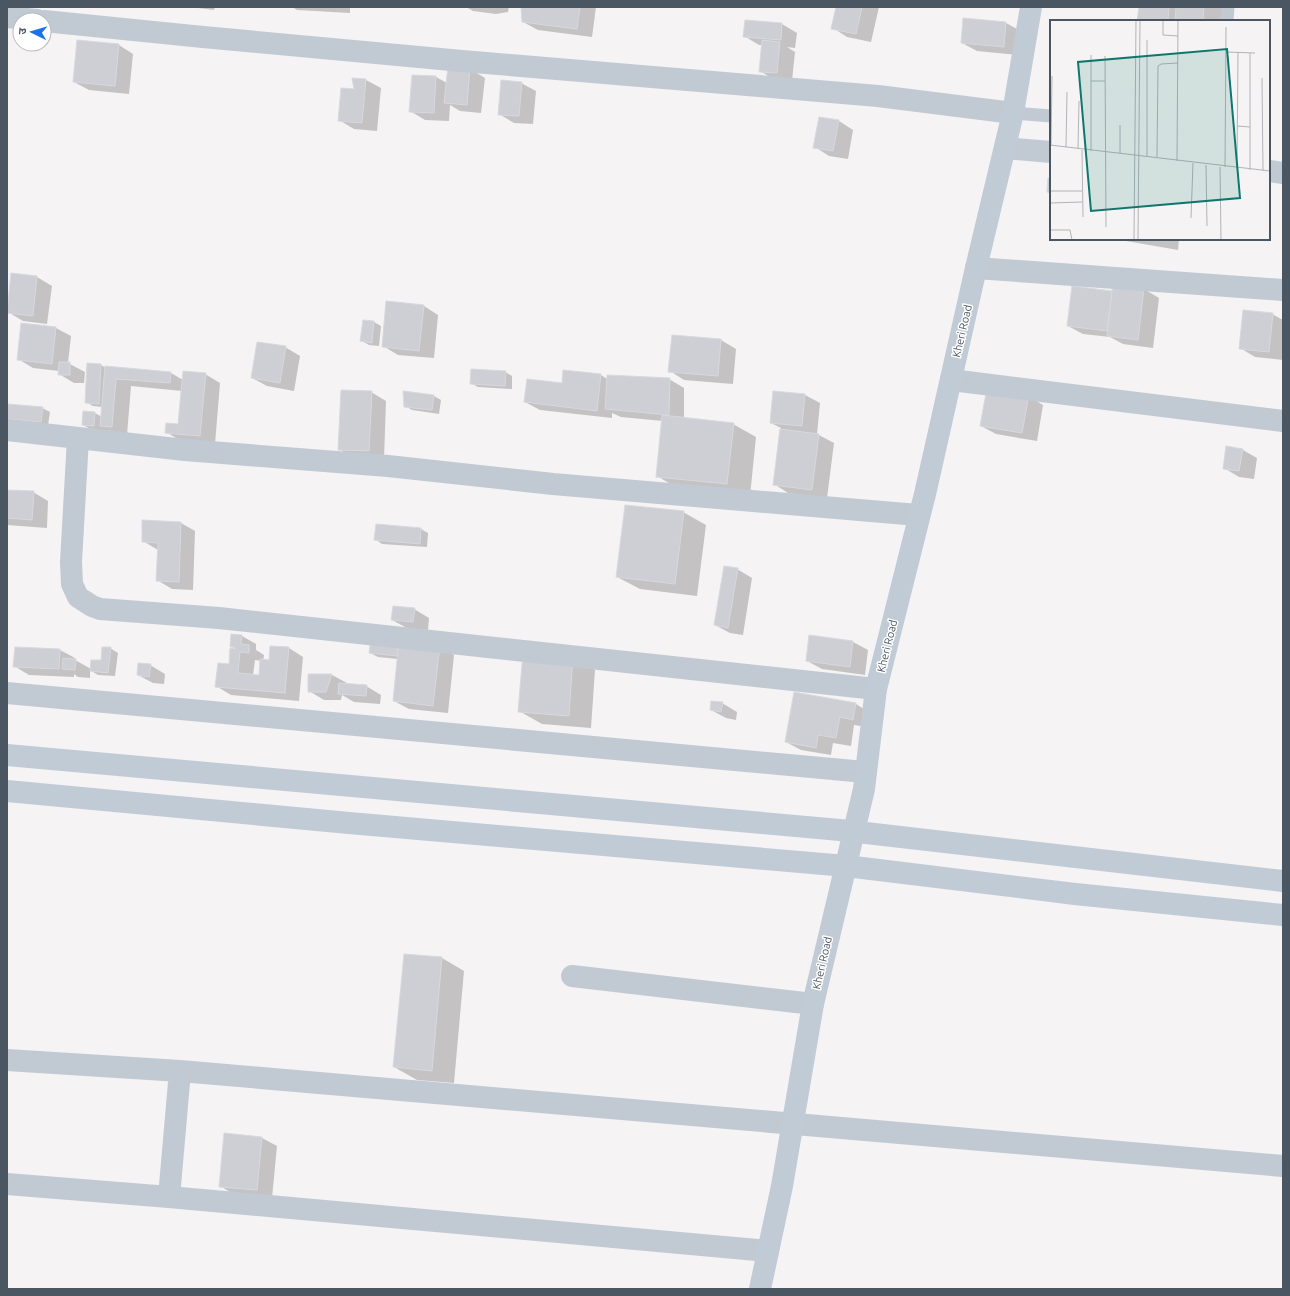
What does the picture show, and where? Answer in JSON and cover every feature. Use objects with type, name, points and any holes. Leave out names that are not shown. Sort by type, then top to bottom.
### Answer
[{"type":"street","name":"Kheri Road","points":[[760,1289],[782,1186],[813,1004],[827,939],[864,789],[876,690],[1013,113],[1031,7]]},
{"type":"street","points":[[52,22],[438,59],[878,96],[1013,113]]},
{"type":"street","points":[[1005,148],[1050,152]]},
{"type":"street","points":[[1270,171],[1283,173]]},
{"type":"street","points":[[976,268],[1283,290]]},
{"type":"street","points":[[950,380],[1283,421]]},
{"type":"street","points":[[7,430],[260,457],[388,466],[553,484],[918,515]]},
{"type":"street","points":[[78,438],[71,562],[72,584],[78,597],[100,609],[227,619],[876,690]]},
{"type":"street","points":[[7,693],[865,772]]},
{"type":"street","points":[[7,755],[853,832],[1283,882]]},
{"type":"street","points":[[7,791],[846,866],[1075,894],[1283,915]]},
{"type":"street","points":[[572,976],[813,1004]]},
{"type":"street","points":[[7,1060],[180,1071],[1283,1166]]},
{"type":"street","points":[[169,1197],[180,1071]]},
{"type":"street","points":[[7,1184],[169,1197],[768,1251]]},
{"type":"lane","points":[[1227,20],[1228,7]]},
{"type":"lane","points":[[1013,113],[1050,116]]},
{"type":"building","points":[[521,7],[580,7],[577,29],[522,22]]},
{"type":"building","points":[[836,7],[862,7],[856,34],[831,29]]},
{"type":"building","points":[[1139,7],[1169,7],[1168,20],[1137,20]]},
{"type":"building","points":[[1176,7],[1204,7],[1203,20],[1175,20]]},
{"type":"building","points":[[963,18],[1006,22],[1004,47],[961,43]]},
{"type":"building","points":[[745,20],[782,23],[781,40],[743,37]]},
{"type":"building","points":[[77,40],[119,44],[115,86],[73,82]]},
{"type":"building","points":[[762,40],[780,42],[777,73],[759,72]]},
{"type":"building","points":[[448,66],[470,68],[467,105],[444,103]]},
{"type":"building","points":[[412,75],[436,76],[434,113],[409,112]]},
{"type":"building","points":[[352,78],[366,79],[362,123],[338,121],[341,88],[354,89]]},
{"type":"building","points":[[501,80],[522,82],[519,116],[498,115]]},
{"type":"building","points":[[819,117],[839,120],[833,151],[813,148]]},
{"type":"building","points":[[1048,178],[1050,179],[1050,193],[1047,192]]},
{"type":"building","points":[[11,273],[37,276],[33,316],[7,313]]},
{"type":"building","points":[[1113,284],[1144,288],[1138,340],[1107,336]]},
{"type":"building","points":[[1072,286],[1112,291],[1107,331],[1067,326]]},
{"type":"building","points":[[386,301],[424,305],[419,351],[382,347]]},
{"type":"building","points":[[1243,310],[1273,313],[1269,352],[1239,349]]},
{"type":"building","points":[[363,320],[374,321],[372,343],[360,341]]},
{"type":"building","points":[[21,323],[56,327],[52,364],[17,360]]},
{"type":"building","points":[[672,335],[721,339],[718,376],[668,372]]},
{"type":"building","points":[[257,342],[286,346],[280,383],[251,378]]},
{"type":"building","points":[[59,362],[70,362],[70,375],[58,375]]},
{"type":"building","points":[[87,363],[101,364],[99,404],[85,403]]},
{"type":"building","points":[[105,366],[171,372],[170,383],[116,379],[112,427],[100,426]]},
{"type":"building","points":[[471,369],[506,371],[505,386],[470,384]]},
{"type":"building","points":[[563,370],[601,374],[597,411],[524,402],[527,379],[562,383]]},
{"type":"building","points":[[183,371],[206,373],[200,436],[165,433],[166,423],[178,424]]},
{"type":"building","points":[[607,375],[670,378],[669,415],[605,409]]},
{"type":"building","points":[[987,388],[1029,395],[1022,433],[980,426]]},
{"type":"building","points":[[341,390],[372,391],[369,451],[338,450]]},
{"type":"building","points":[[403,391],[434,395],[432,410],[404,407]]},
{"type":"building","points":[[773,391],[805,394],[802,426],[770,423]]},
{"type":"building","points":[[8,404],[43,407],[41,422],[7,419]]},
{"type":"building","points":[[83,411],[95,412],[94,426],[82,425]]},
{"type":"building","points":[[662,415],[734,423],[727,484],[656,477]]},
{"type":"building","points":[[780,429],[819,434],[812,490],[773,485]]},
{"type":"building","points":[[1226,446],[1243,449],[1239,471],[1223,469]]},
{"type":"building","points":[[7,490],[34,491],[32,520],[7,518]]},
{"type":"building","points":[[625,505],[684,511],[675,584],[616,577]]},
{"type":"building","points":[[142,520],[181,522],[179,582],[156,581],[158,543],[142,542]]},
{"type":"building","points":[[376,524],[421,528],[420,544],[374,540]]},
{"type":"building","points":[[724,566],[738,568],[728,628],[714,625]]},
{"type":"building","points":[[393,606],[415,608],[413,622],[391,620]]},
{"type":"building","points":[[231,634],[242,635],[241,644],[249,645],[249,653],[240,652],[238,673],[259,675],[260,659],[269,660],[270,646],[289,647],[285,693],[215,687],[218,663],[229,664],[230,648],[235,649],[235,647],[230,647]]},
{"type":"building","points":[[809,635],[853,641],[850,667],[806,661]]},
{"type":"building","points":[[371,638],[398,640],[397,656],[369,653]]},
{"type":"building","points":[[399,641],[440,645],[433,706],[393,701]]},
{"type":"building","points":[[15,647],[60,649],[59,669],[13,667]]},
{"type":"building","points":[[102,647],[111,647],[108,673],[90,671],[91,660],[101,660]]},
{"type":"building","points":[[523,653],[573,657],[569,716],[518,712]]},
{"type":"building","points":[[63,658],[76,659],[75,670],[62,669]]},
{"type":"building","points":[[138,663],[151,664],[149,677],[137,675]]},
{"type":"building","points":[[308,674],[332,674],[326,692],[308,692]]},
{"type":"building","points":[[339,683],[367,685],[366,696],[338,694]]},
{"type":"building","points":[[794,692],[856,703],[853,720],[840,717],[836,738],[818,735],[816,748],[785,742]]},
{"type":"building","points":[[711,701],[723,702],[721,712],[710,710]]},
{"type":"building","points":[[404,954],[442,957],[432,1071],[393,1067]]},
{"type":"building","points":[[224,1133],[262,1137],[257,1190],[219,1187]]}]
